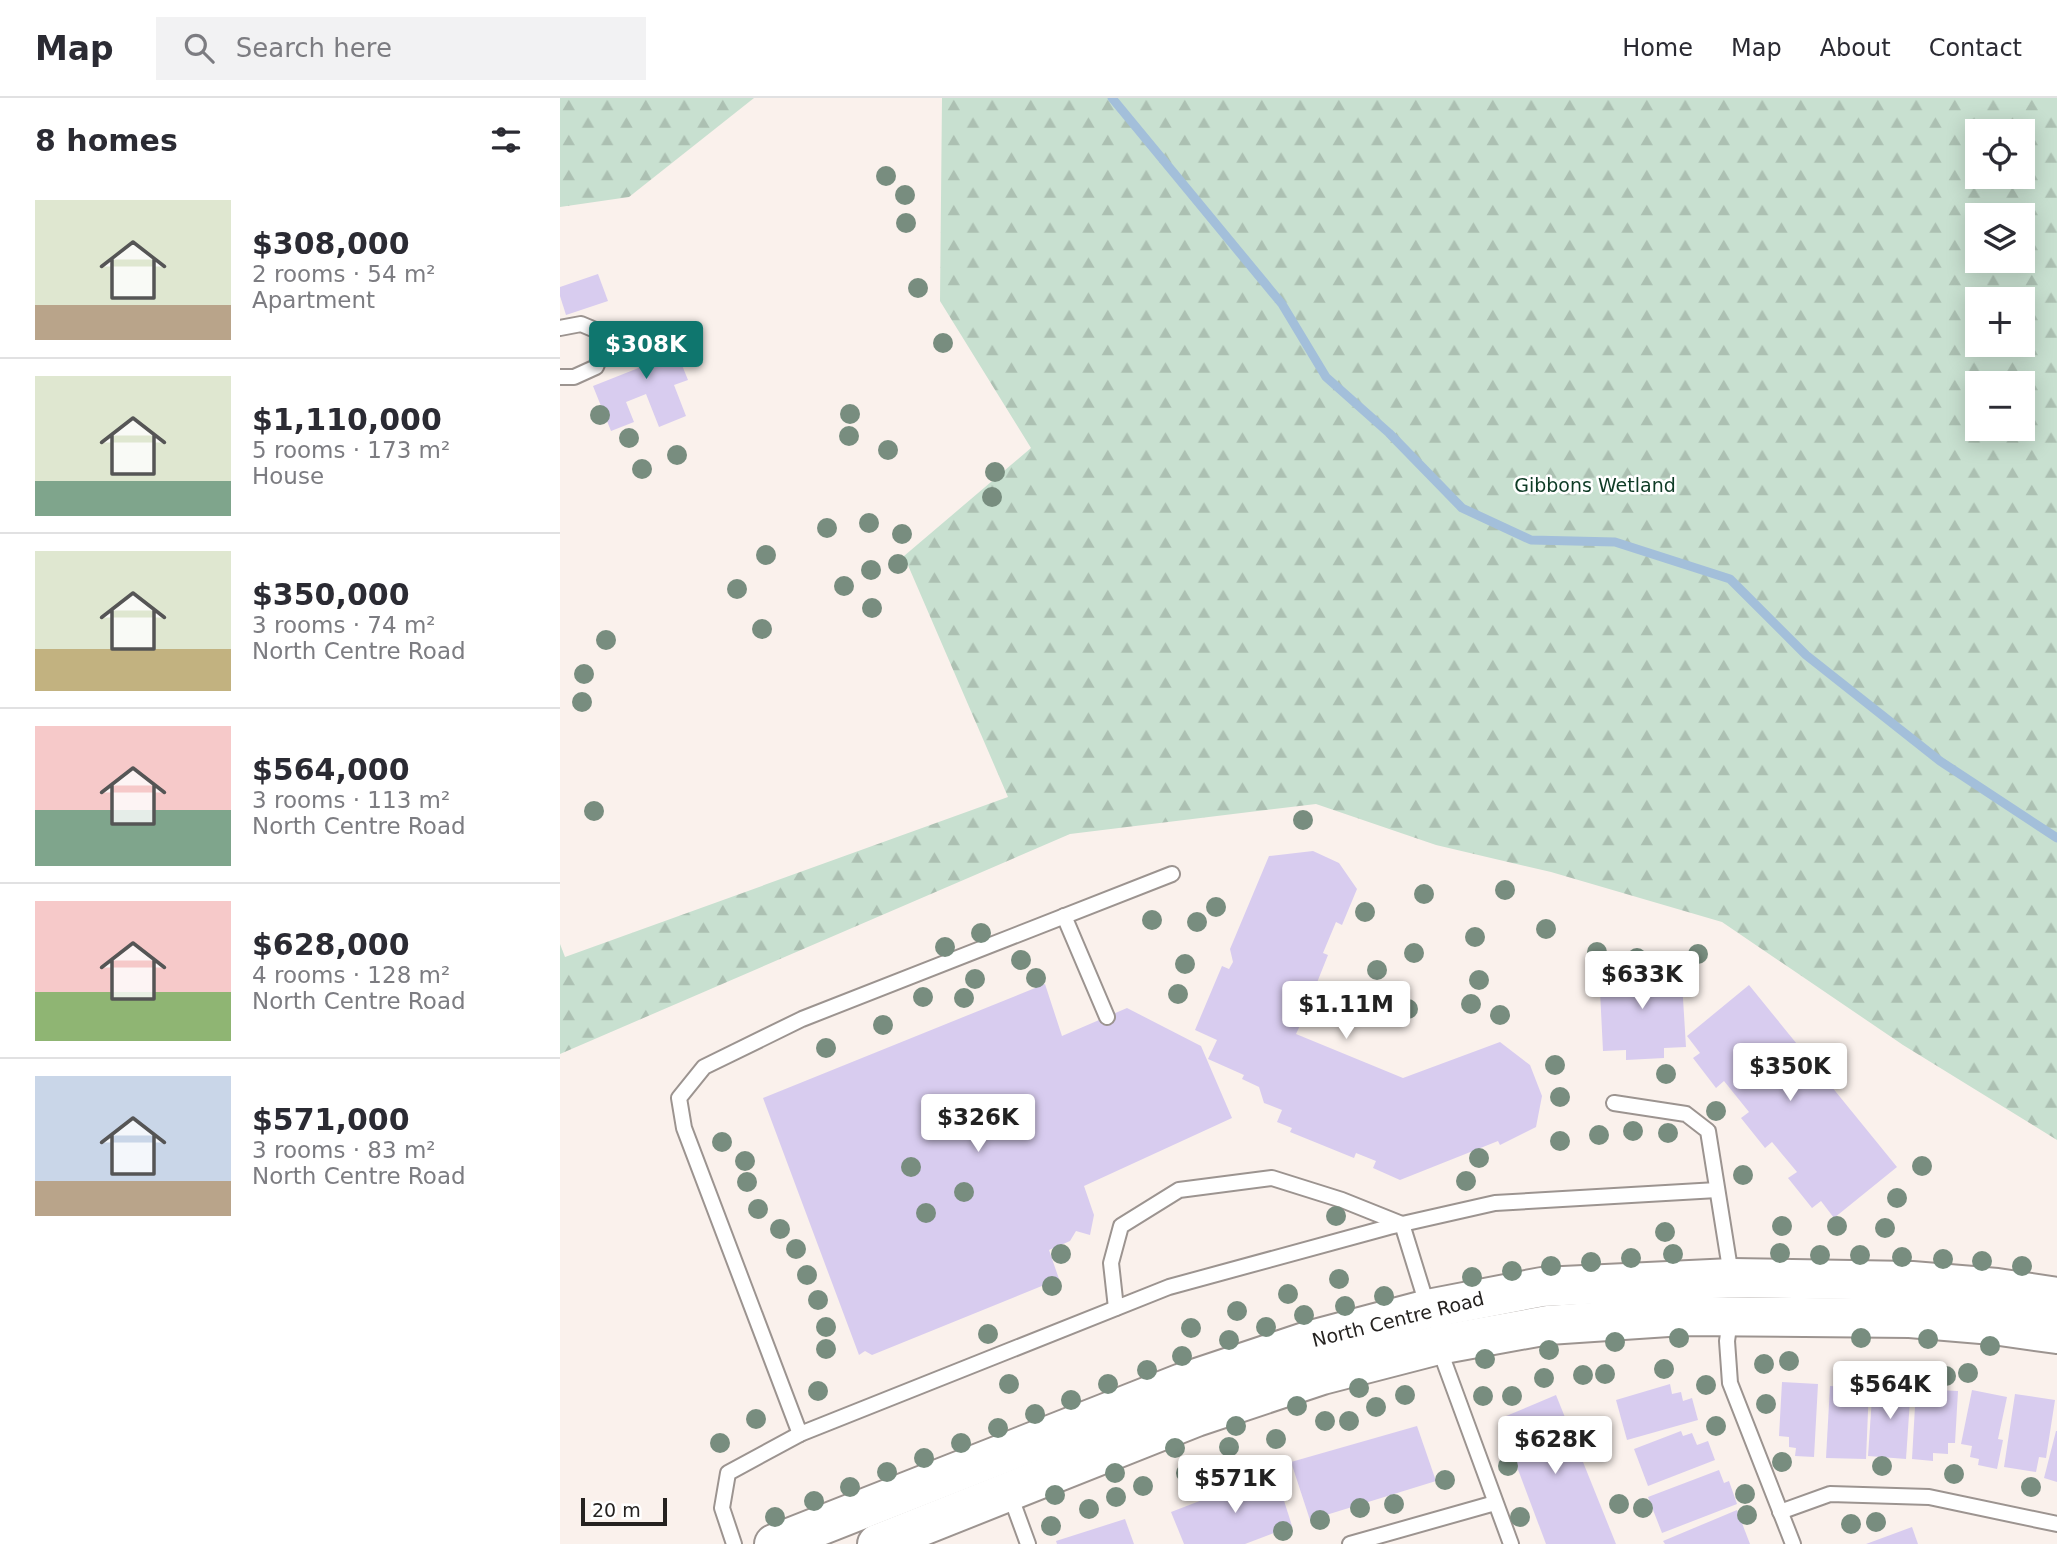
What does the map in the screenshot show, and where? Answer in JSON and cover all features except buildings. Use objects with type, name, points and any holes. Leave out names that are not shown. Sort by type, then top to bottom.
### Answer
[{"type":"street","name":"North Centre Road","points":[[1731,1297],[1912,1281],[1997,1288],[2057,1297]]},
{"type":"street","name":"North Centre Road","points":[[877,1544],[1182,1383],[1311,1340],[1433,1327],[1542,1287],[1731,1297],[2057,1334]]},
{"type":"street","name":"North Centre Road","points":[[774,1544],[1002,1476]]},
{"type":"lane","points":[[560,328],[581,324],[600,332],[603,349],[596,367],[574,377],[560,377]]},
{"type":"lane","points":[[800,1434],[684,1128],[679,1098],[704,1067],[802,1019],[1172,874]]},
{"type":"lane","points":[[1064,916],[1107,1017]]},
{"type":"lane","points":[[1614,1103],[1686,1114],[1708,1131],[1731,1297],[1727,1340],[1730,1382],[1793,1544]]},
{"type":"lane","points":[[1116,1308],[1111,1263],[1121,1226],[1180,1190],[1272,1178],[1342,1200],[1402,1224]]},
{"type":"lane","points":[[734,1544],[722,1508],[728,1473],[800,1434],[1169,1287],[1402,1224],[1495,1203],[1717,1190]]},
{"type":"lane","points":[[1402,1224],[1433,1327],[1511,1544]]},
{"type":"lane","points":[[1002,1476],[1028,1544]]},
{"type":"lane","points":[[1780,1512],[1830,1494],[1929,1497],[2057,1524]]},
{"type":"lane","points":[[1350,1544],[1495,1503]]},
{"type":"green space","points":[[560,98],[754,98],[629,197],[560,207]]},
{"type":"green space","name":"Gibbons Wetland","points":[[942,98],[2057,98],[2057,1140],[1903,1045],[1722,922],[1551,872],[1436,845],[1316,804],[1070,834],[560,1054],[560,944],[565,957],[1008,797],[904,556],[1031,448],[940,301]]},
{"type":"waterway","points":[[1112,98],[1282,304],[1326,377],[1389,433],[1462,508],[1531,540],[1615,542],[1730,579],[1806,655],[1940,761],[2057,838]]}]
